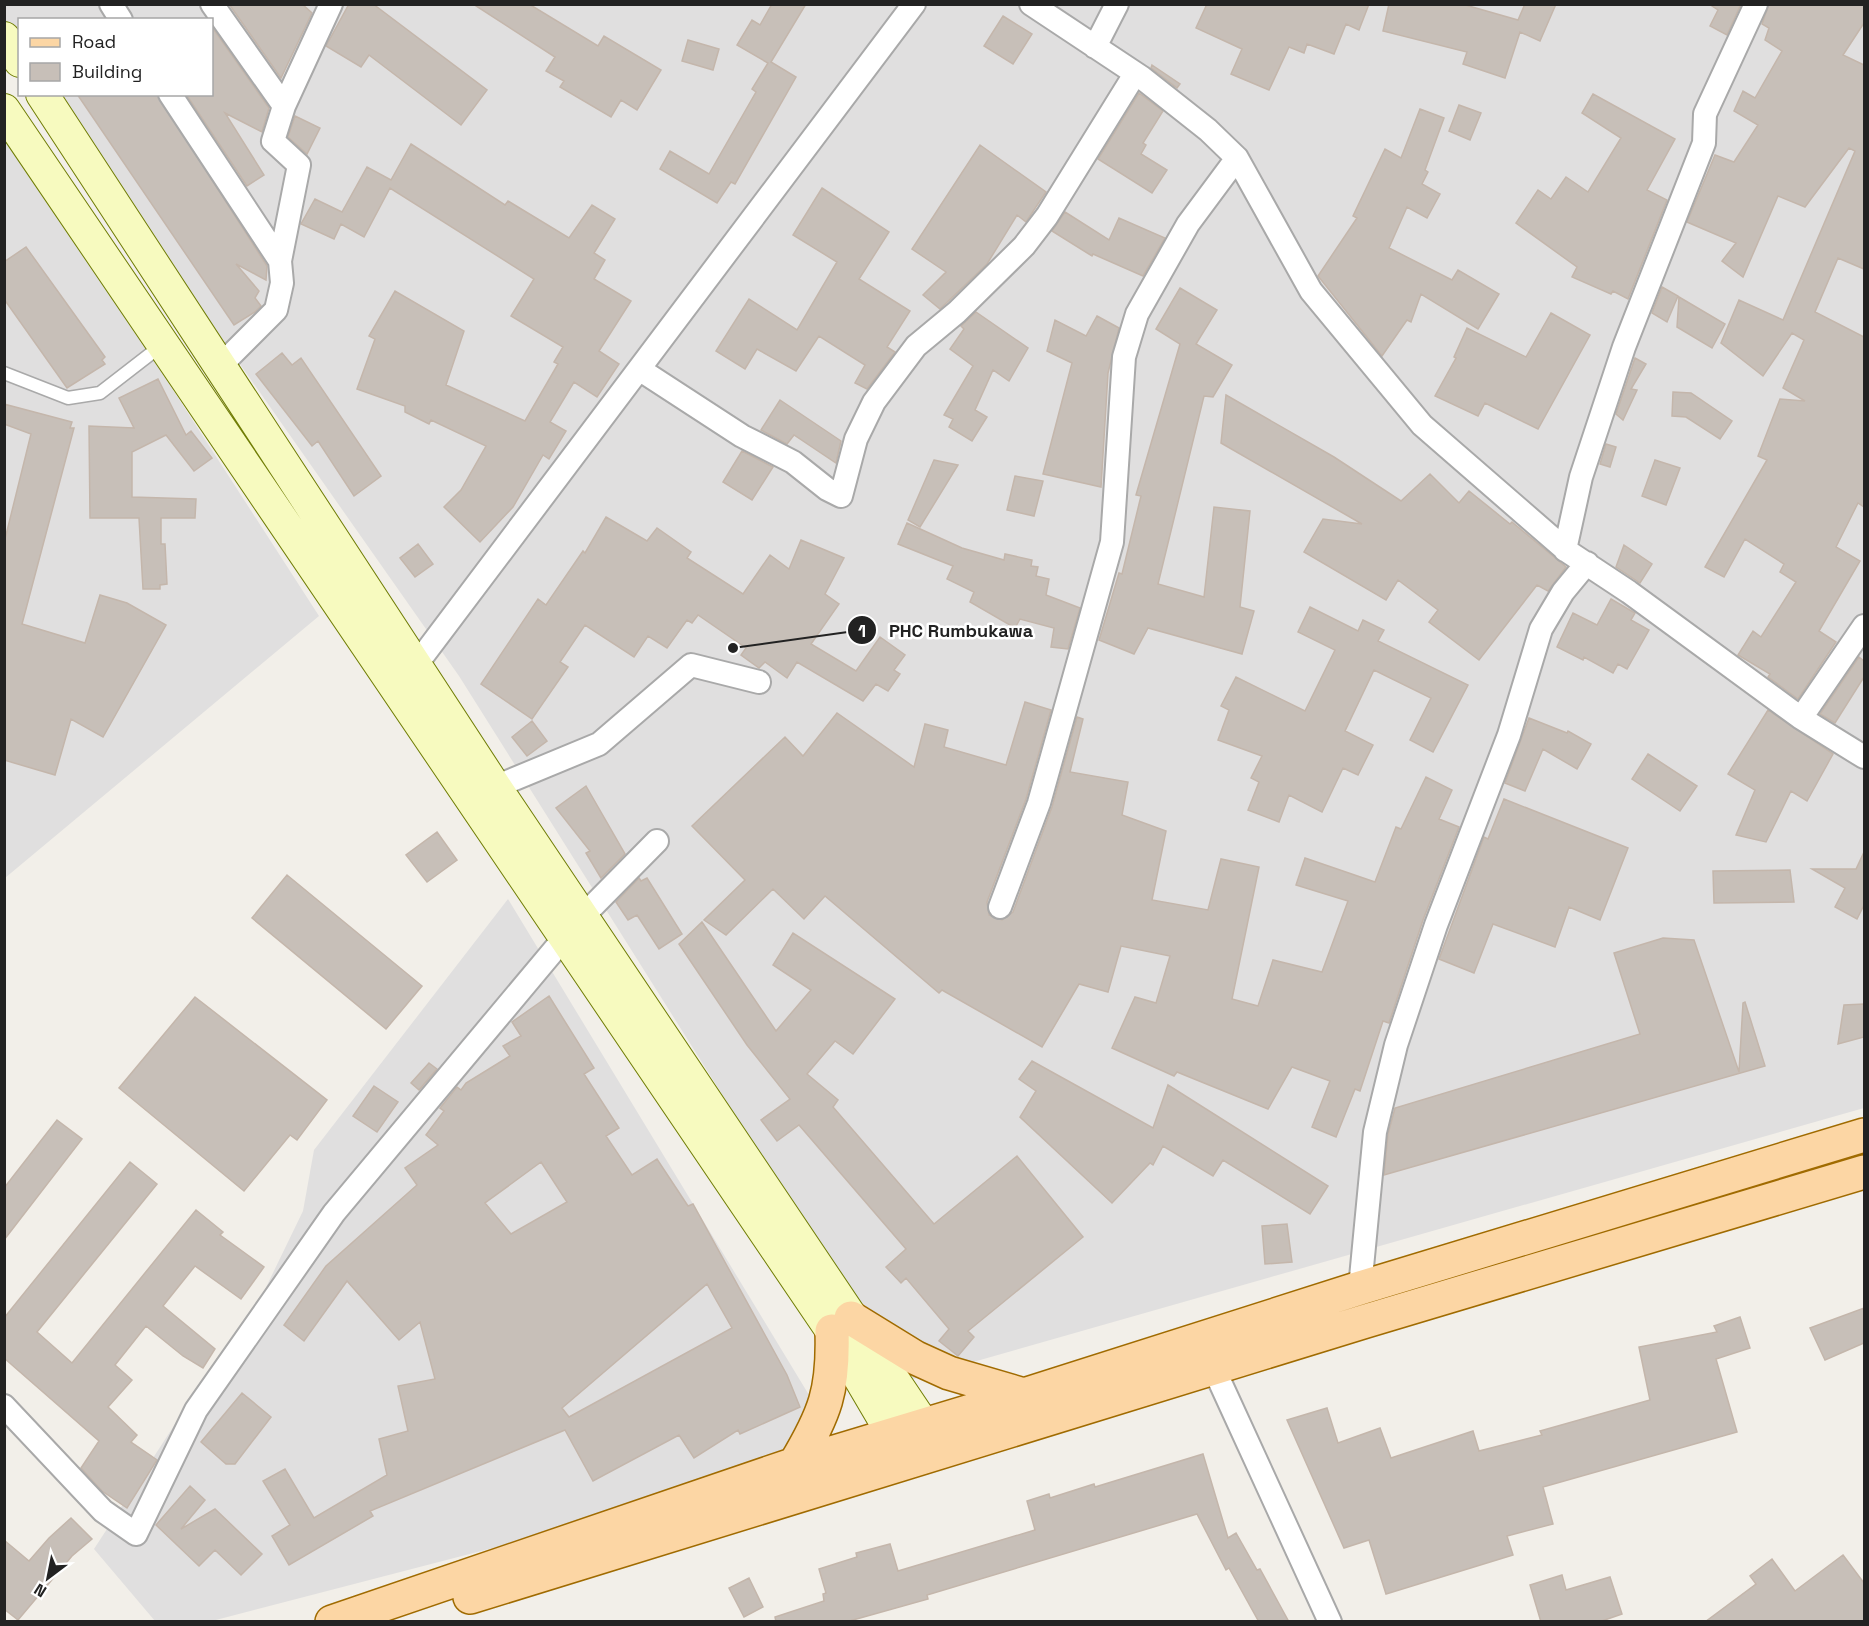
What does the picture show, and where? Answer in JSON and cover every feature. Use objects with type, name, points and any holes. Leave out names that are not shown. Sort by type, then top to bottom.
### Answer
[{"type":"main road","points":[[4,38],[18,58]]},
{"type":"main road","points":[[43,96],[495,787],[574,927]]},
{"type":"main road","points":[[4,110],[163,344],[574,927],[841,1325],[923,1424],[938,1455]]},
{"type":"main road","points":[[332,1622],[892,1433],[1024,1395],[1360,1288],[1864,1136]]},
{"type":"main road","points":[[391,1622],[1864,1172]]},
{"type":"main road","points":[[841,1325],[948,1373],[1024,1395]]},
{"type":"main road","points":[[841,1325],[905,1465]]},
{"type":"main road","points":[[795,1464],[817,1428],[827,1400],[841,1325]]},
{"type":"street","points":[[111,4],[120,18]]},
{"type":"street","points":[[212,4],[284,106]]},
{"type":"street","points":[[220,366],[276,310],[282,283],[280,261],[299,165],[273,141],[284,106],[331,4]]},
{"type":"street","points":[[416,665],[914,4]]},
{"type":"street","points":[[1031,4],[1135,74],[1208,130],[1237,158],[1311,291],[1422,425],[1565,550],[1587,563],[1801,718],[1864,757]]},
{"type":"street","points":[[1095,47],[1118,4]]},
{"type":"street","points":[[1565,550],[1581,477],[1624,347],[1704,142],[1705,114],[1756,4]]},
{"type":"street","points":[[639,369],[722,423],[793,462],[827,489],[841,496],[856,439],[874,402],[916,346],[957,312],[1024,246],[1047,216],[1135,74]]},
{"type":"street","points":[[171,96],[280,261]]},
{"type":"street","points":[[1000,907],[1039,803],[1112,542],[1124,357],[1137,314],[1188,224],[1237,158]]},
{"type":"street","points":[[1360,1288],[1375,1132],[1396,1046],[1436,925],[1509,735],[1541,629],[1563,592],[1587,563]]},
{"type":"street","points":[[1801,718],[1864,626]]},
{"type":"street","points":[[495,787],[599,744],[691,665],[759,682]]},
{"type":"street","points":[[4,1406],[103,1511],[136,1534],[196,1410],[334,1213],[574,927],[657,841]]},
{"type":"street","points":[[1214,1369],[1330,1622]]},
{"type":"lane","points":[[4,373],[68,398],[100,393],[163,344]]},
{"type":"shaded area","points":[[4,5],[1864,5],[1864,1108],[903,1382],[459,676],[52,96],[213,96],[213,18],[18,18],[18,47],[5,27]]},
{"type":"shaded area","points":[[4,128],[319,616],[5,878],[4,878]]},
{"type":"shaded area","points":[[508,899],[846,1456],[212,1621],[155,1621],[94,1549],[201,1384],[255,1310],[303,1211],[314,1150]]},
{"type":"building","points":[[229,4],[302,4],[312,13],[281,78]]},
{"type":"building","points":[[349,4],[373,4],[487,90],[461,125],[369,55],[361,67],[326,46]]},
{"type":"building","points":[[473,4],[529,4],[598,46],[604,36],[661,70],[637,110],[621,100],[611,117],[560,87],[564,81],[546,71],[555,57]]},
{"type":"building","points":[[772,4],[806,4],[771,62],[796,77],[735,184],[731,182],[717,203],[660,169],[670,151],[709,174],[756,92],[752,89],[768,63],[737,45],[752,20],[760,25]]},
{"type":"building","points":[[1207,4],[1369,4],[1359,30],[1346,24],[1334,54],[1307,44],[1304,53],[1289,47],[1269,90],[1231,74],[1242,49],[1196,28]]},
{"type":"building","points":[[1389,4],[1462,4],[1518,20],[1525,4],[1556,4],[1540,41],[1520,32],[1505,78],[1463,64],[1467,52],[1383,31]]},
{"type":"building","points":[[1709,4],[1741,4],[1727,35],[1710,26],[1718,10]]},
{"type":"building","points":[[1769,4],[1864,4],[1864,23],[1843,55],[1864,65],[1864,269],[1838,258],[1815,312],[1864,337],[1864,507],[1858,503],[1836,547],[1860,561],[1819,631],[1836,642],[1798,699],[1768,677],[1770,674],[1738,655],[1753,631],[1761,637],[1796,582],[1780,572],[1784,564],[1745,539],[1724,577],[1705,567],[1767,460],[1758,456],[1780,399],[1805,401],[1783,388],[1804,340],[1792,333],[1763,376],[1721,343],[1739,300],[1783,320],[1855,151],[1849,148],[1805,207],[1778,196],[1743,277],[1722,261],[1736,243],[1687,222],[1715,155],[1734,162],[1758,125],[1734,111],[1743,91],[1755,98],[1782,51],[1765,40],[1769,28],[1762,24]]},
{"type":"building","points":[[1003,16],[1032,34],[1013,64],[984,46]]},
{"type":"building","points":[[213,28],[269,108],[262,132],[225,113],[264,175],[247,186],[187,96],[213,96]]},
{"type":"building","points":[[688,40],[719,49],[713,70],[682,61]]},
{"type":"building","points":[[1152,65],[1180,84],[1177,88],[1151,68]]},
{"type":"building","points":[[1139,93],[1163,111],[1143,143],[1146,145],[1141,154],[1167,170],[1152,193],[1098,159]]},
{"type":"building","points":[[1593,94],[1675,139],[1647,190],[1667,200],[1628,299],[1613,291],[1611,294],[1572,277],[1577,267],[1516,223],[1538,190],[1551,199],[1566,177],[1588,192],[1621,138],[1582,113]]},
{"type":"building","points":[[78,96],[158,96],[267,266],[266,280],[236,264],[259,291],[255,298],[261,306],[234,325]]},
{"type":"building","points":[[1459,105],[1481,113],[1470,140],[1449,131]]},
{"type":"building","points":[[1420,109],[1444,118],[1425,170],[1428,172],[1422,184],[1440,194],[1427,218],[1407,207],[1389,248],[1452,280],[1458,270],[1499,294],[1478,329],[1421,294],[1411,322],[1407,320],[1382,356],[1318,276],[1357,218],[1353,216],[1385,149],[1401,158]]},
{"type":"building","points":[[295,116],[320,128],[307,154],[288,137]]},
{"type":"building","points":[[411,144],[505,205],[508,201],[569,238],[592,205],[615,219],[594,253],[605,260],[594,279],[631,301],[599,351],[619,364],[597,397],[574,382],[550,422],[566,431],[549,459],[543,455],[513,507],[480,542],[444,507],[461,490],[486,446],[431,420],[429,424],[405,412],[405,406],[357,389],[375,339],[369,336],[395,291],[464,331],[446,385],[525,421],[558,364],[554,362],[563,347],[511,316],[534,279],[390,188],[364,237],[341,224],[334,239],[301,224],[315,199],[342,212],[367,167],[391,180]]},
{"type":"building","points":[[980,145],[1046,192],[1026,222],[1017,215],[987,264],[940,309],[923,295],[946,272],[912,249]]},
{"type":"building","points":[[822,188],[889,232],[859,279],[910,311],[887,347],[895,352],[867,389],[855,383],[865,365],[819,336],[796,371],[757,349],[745,369],[716,351],[749,299],[797,330],[837,262],[793,235]]},
{"type":"building","points":[[1065,212],[1109,240],[1119,218],[1165,238],[1143,276],[1093,254],[1092,256],[1052,231]]},
{"type":"building","points":[[26,247],[105,357],[102,360],[105,364],[67,388],[4,299],[4,262]]},
{"type":"building","points":[[1662,287],[1678,296],[1667,322],[1652,313]]},
{"type":"building","points":[[1180,288],[1217,310],[1196,344],[1232,365],[1213,397],[1204,396],[1158,584],[1204,597],[1214,507],[1250,511],[1240,607],[1254,611],[1242,654],[1148,628],[1134,654],[1099,640],[1119,573],[1122,574],[1141,496],[1136,495],[1180,344],[1156,329]]},
{"type":"building","points":[[1679,297],[1725,324],[1712,348],[1677,327]]},
{"type":"building","points":[[976,312],[1028,348],[1009,381],[993,370],[975,410],[987,417],[972,441],[949,427],[953,419],[944,415],[973,366],[950,349],[964,329],[961,326]]},
{"type":"building","points":[[1551,313],[1590,335],[1538,429],[1485,403],[1478,416],[1435,396],[1456,358],[1454,357],[1467,328],[1526,357]]},
{"type":"building","points":[[1097,316],[1119,328],[1108,373],[1101,487],[1043,474],[1072,363],[1047,351],[1055,320],[1086,336]]},
{"type":"building","points":[[282,353],[292,365],[301,358],[381,476],[354,496],[318,441],[312,446],[256,374]]},
{"type":"building","points":[[1635,358],[1646,364],[1631,389],[1637,390],[1623,420],[1616,414]]},
{"type":"building","points":[[158,379],[186,435],[191,431],[212,458],[194,471],[166,435],[132,452],[132,497],[196,499],[195,518],[161,518],[161,544],[165,544],[167,584],[160,585],[160,589],[143,589],[139,518],[90,518],[89,426],[134,428],[119,398]]},
{"type":"building","points":[[1673,392],[1691,393],[1732,421],[1720,439],[1686,417],[1672,416]]},
{"type":"building","points":[[1226,395],[1334,457],[1401,501],[1430,474],[1459,503],[1469,491],[1510,524],[1512,522],[1566,567],[1548,591],[1537,585],[1479,660],[1429,622],[1438,610],[1398,580],[1386,600],[1304,552],[1323,519],[1362,524],[1221,443]]},
{"type":"building","points":[[780,400],[841,441],[836,463],[794,435],[787,444],[761,430]]},
{"type":"building","points":[[4,404],[72,422],[70,428],[74,428],[22,624],[85,643],[100,595],[127,603],[166,625],[103,737],[71,719],[55,775],[4,760],[4,543],[31,434],[4,424]]},
{"type":"building","points":[[1606,444],[1616,447],[1610,467],[1600,464]]},
{"type":"building","points":[[742,451],[773,467],[752,500],[723,482]]},
{"type":"building","points":[[934,460],[958,465],[920,527],[908,520]]},
{"type":"building","points":[[1655,460],[1680,468],[1666,505],[1642,496]]},
{"type":"building","points":[[1015,476],[1043,481],[1034,516],[1007,510]]},
{"type":"building","points":[[606,517],[647,541],[657,528],[691,552],[687,558],[743,594],[770,555],[789,569],[801,540],[844,558],[825,594],[839,604],[811,644],[856,671],[880,637],[905,655],[894,670],[900,674],[888,691],[876,684],[863,701],[797,662],[787,678],[765,662],[759,668],[741,655],[746,648],[698,615],[692,623],[687,620],[667,648],[648,636],[634,657],[585,625],[560,662],[568,667],[532,719],[481,684],[538,599],[546,605],[583,551],[585,553]]},
{"type":"building","points":[[907,523],[962,548],[1004,560],[1005,554],[1032,560],[1031,566],[1038,567],[1036,576],[1049,579],[1046,595],[1080,608],[1068,649],[1051,647],[1054,628],[1020,619],[1015,628],[970,602],[974,592],[947,579],[953,566],[898,544]]},
{"type":"building","points":[[418,544],[433,564],[415,577],[400,558]]},
{"type":"building","points":[[1624,545],[1652,564],[1640,583],[1616,567]]},
{"type":"building","points":[[1611,599],[1635,613],[1631,620],[1649,630],[1627,669],[1618,664],[1613,673],[1584,657],[1583,660],[1557,647],[1573,613],[1597,625]]},
{"type":"building","points":[[1310,607],[1358,631],[1363,620],[1384,630],[1378,641],[1468,685],[1433,752],[1410,740],[1431,698],[1374,670],[1345,731],[1373,745],[1358,775],[1343,768],[1322,812],[1289,795],[1279,822],[1248,810],[1259,782],[1251,778],[1262,756],[1218,740],[1229,710],[1221,706],[1236,677],[1305,711],[1335,650],[1298,632]]},
{"type":"building","points":[[1859,657],[1864,661],[1864,677],[1835,723],[1820,714]]},
{"type":"building","points":[[1025,702],[1051,710],[1026,799],[987,902],[989,915],[1002,920],[1013,912],[1052,807],[1077,717],[1083,719],[1070,772],[1128,782],[1122,815],[1166,831],[1152,900],[1208,910],[1221,859],[1259,867],[1232,999],[1258,1006],[1273,960],[1322,972],[1348,901],[1296,885],[1305,858],[1375,882],[1396,827],[1401,829],[1426,777],[1452,790],[1439,819],[1459,827],[1423,920],[1389,1023],[1383,1021],[1360,1091],[1355,1089],[1336,1137],[1312,1127],[1330,1081],[1292,1067],[1268,1109],[1177,1072],[1174,1076],[1112,1048],[1135,997],[1156,1003],[1170,956],[1121,946],[1108,992],[1079,984],[1042,1047],[942,990],[939,993],[825,896],[804,919],[773,889],[726,935],[704,920],[745,880],[692,826],[785,737],[803,756],[837,713],[914,767],[925,724],[948,730],[944,747],[1006,765]]},
{"type":"building","points":[[1768,710],[1833,754],[1807,801],[1791,791],[1766,842],[1736,835],[1755,790],[1728,774]]},
{"type":"building","points":[[1529,718],[1567,733],[1568,731],[1591,744],[1577,769],[1543,749],[1525,791],[1505,783]]},
{"type":"building","points":[[532,721],[547,741],[527,756],[512,737]]},
{"type":"building","points":[[1648,754],[1697,786],[1680,811],[1632,779]]},
{"type":"building","points":[[586,786],[625,854],[601,878],[586,853],[590,851],[556,808]]},
{"type":"building","points":[[1504,799],[1628,848],[1600,920],[1569,907],[1555,947],[1493,924],[1474,973],[1439,959],[1484,837],[1488,839]]},
{"type":"building","points":[[437,832],[457,860],[427,882],[406,855]]},
{"type":"building","points":[[1864,852],[1864,905],[1857,919],[1835,907],[1845,888],[1812,869],[1856,869]]},
{"type":"building","points":[[1790,870],[1794,902],[1714,903],[1713,871]]},
{"type":"building","points":[[287,875],[422,986],[386,1029],[252,918]]},
{"type":"building","points":[[639,878],[641,881],[647,878],[682,934],[659,949],[637,915],[628,920],[616,902]]},
{"type":"building","points":[[702,922],[776,1031],[811,990],[773,965],[793,933],[895,999],[853,1054],[835,1041],[807,1074],[838,1100],[833,1107],[934,1224],[1017,1156],[1083,1237],[968,1331],[974,1337],[958,1356],[939,1341],[949,1329],[906,1278],[901,1283],[886,1267],[906,1249],[799,1125],[777,1141],[761,1120],[790,1099],[747,1045],[679,944]]},
{"type":"building","points":[[1663,938],[1694,940],[1739,1072],[1743,1003],[1745,1002],[1765,1066],[1384,1175],[1388,1134],[1395,1108],[1640,1034],[1614,953]]},
{"type":"building","points":[[549,996],[594,1068],[584,1074],[619,1128],[606,1136],[632,1175],[657,1159],[688,1206],[693,1204],[787,1375],[800,1407],[740,1434],[738,1430],[694,1458],[679,1435],[593,1481],[565,1430],[370,1511],[373,1516],[289,1565],[272,1536],[290,1525],[263,1481],[285,1469],[314,1518],[387,1475],[379,1439],[408,1431],[398,1386],[435,1379],[420,1322],[399,1340],[347,1281],[304,1341],[284,1325],[326,1266],[417,1185],[405,1168],[438,1145],[426,1135],[444,1111],[440,1108],[457,1087],[461,1090],[466,1083],[510,1056],[503,1046],[521,1036],[512,1022]],"holes":[[[541,1162],[567,1202],[511,1234],[485,1203]],[[707,1284],[732,1328],[569,1417],[562,1408]]]},
{"type":"building","points":[[195,997],[327,1100],[297,1140],[290,1135],[244,1191],[119,1088]]},
{"type":"building","points":[[1864,1004],[1864,1037],[1838,1044],[1844,1005]]},
{"type":"building","points":[[1032,1061],[1153,1128],[1168,1085],[1328,1186],[1310,1214],[1223,1160],[1213,1176],[1163,1146],[1153,1165],[1150,1163],[1112,1203],[1020,1117],[1036,1091],[1019,1079]]},
{"type":"building","points":[[429,1063],[437,1069],[419,1090],[411,1083]]},
{"type":"building","points":[[374,1086],[398,1102],[377,1132],[353,1116]]},
{"type":"building","points":[[57,1120],[82,1139],[4,1240],[4,1188]]},
{"type":"building","points":[[130,1162],[157,1184],[37,1332],[72,1363],[196,1210],[223,1232],[220,1235],[264,1267],[241,1299],[195,1266],[163,1306],[215,1349],[203,1368],[183,1356],[146,1326],[115,1365],[132,1380],[108,1407],[137,1435],[131,1442],[157,1460],[127,1508],[102,1491],[81,1468],[99,1441],[4,1358],[4,1318]]},
{"type":"building","points":[[1287,1224],[1292,1262],[1265,1264],[1262,1226]]},
{"type":"building","points":[[1864,1308],[1864,1343],[1825,1360],[1810,1328]]},
{"type":"building","points":[[1740,1317],[1750,1348],[1716,1359],[1737,1432],[1543,1487],[1553,1524],[1507,1536],[1513,1555],[1386,1594],[1369,1540],[1344,1548],[1287,1420],[1327,1408],[1338,1443],[1380,1428],[1391,1458],[1473,1431],[1479,1451],[1542,1435],[1540,1431],[1650,1400],[1639,1347],[1717,1332],[1714,1326]]},
{"type":"building","points":[[242,1393],[271,1417],[235,1464],[226,1464],[201,1442]]},
{"type":"building","points":[[1203,1454],[1228,1538],[1236,1533],[1257,1570],[1260,1569],[1289,1622],[1259,1622],[1229,1568],[1226,1570],[1197,1514],[927,1595],[928,1599],[846,1622],[776,1622],[775,1617],[824,1601],[823,1594],[826,1593],[819,1569],[857,1557],[856,1553],[890,1544],[898,1571],[1035,1530],[1027,1501],[1049,1494],[1050,1498],[1094,1484],[1095,1487]]},
{"type":"building","points":[[190,1486],[205,1500],[181,1529],[215,1509],[262,1554],[241,1575],[215,1550],[199,1566],[156,1525]]},
{"type":"building","points":[[71,1518],[92,1539],[72,1556],[18,1620],[4,1609],[4,1540],[29,1561]]},
{"type":"building","points":[[1843,1555],[1864,1583],[1864,1622],[1705,1622],[1756,1584],[1750,1576],[1772,1559],[1795,1591]]},
{"type":"building","points":[[1562,1575],[1566,1590],[1610,1577],[1622,1614],[1599,1622],[1541,1622],[1530,1585]]},
{"type":"building","points":[[749,1578],[763,1607],[744,1617],[729,1588]]},
{"type":"place","name":"PHC Rumbukawa","points":[[733,648]]}]
